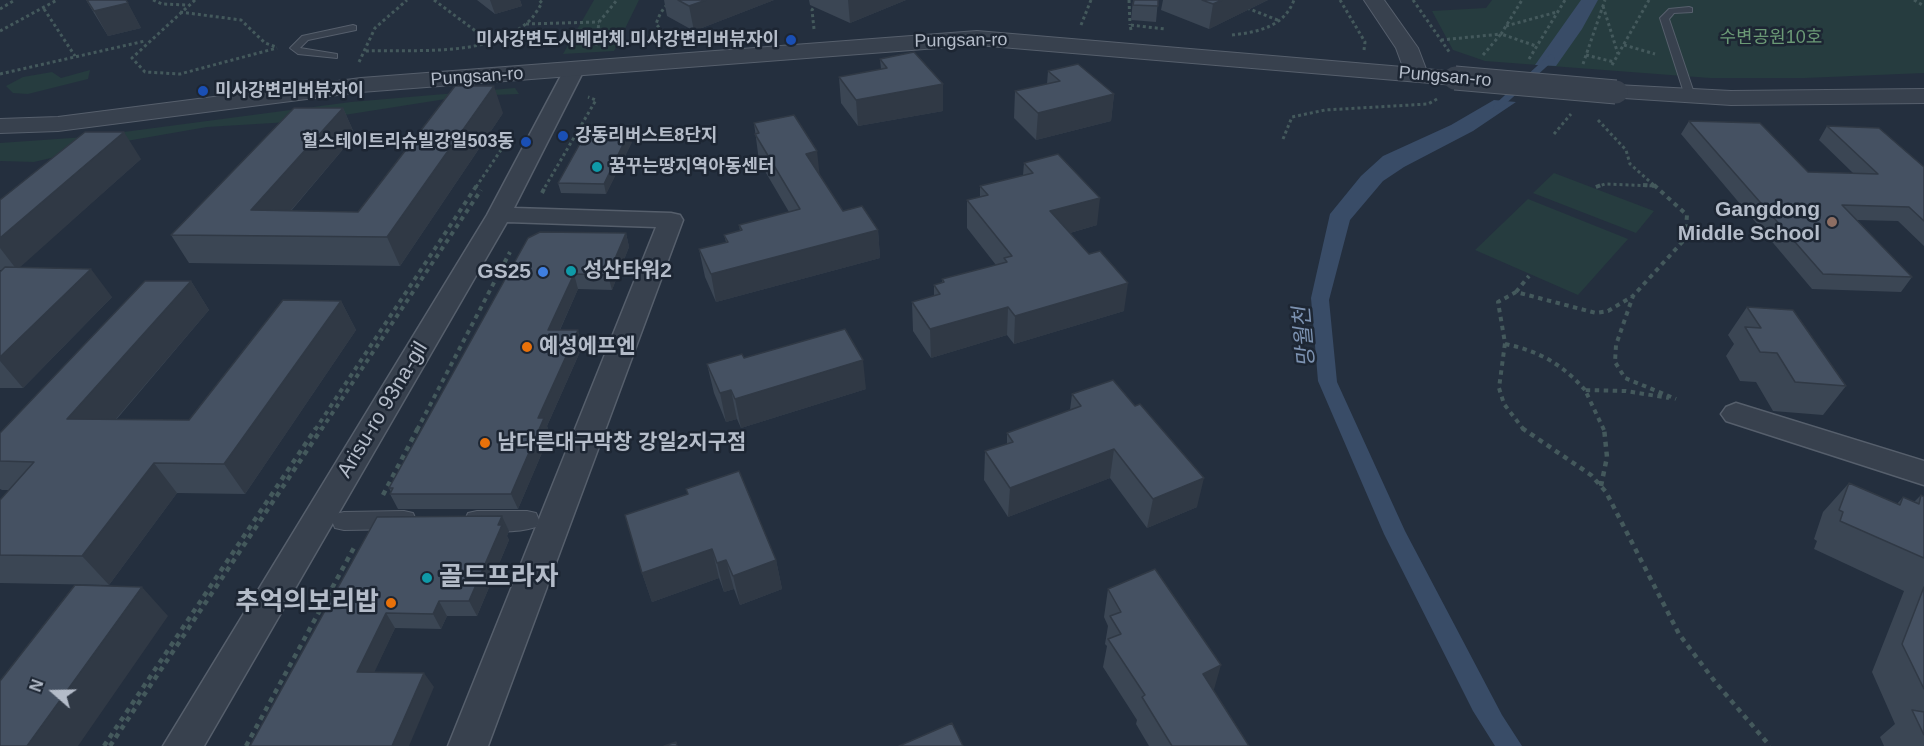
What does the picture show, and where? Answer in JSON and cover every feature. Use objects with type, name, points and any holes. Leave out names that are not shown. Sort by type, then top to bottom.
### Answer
[{"type":"street","points":[[1374,0],[1407,48],[1417,74]]},
{"type":"street","name":"Pungsan-ro","points":[[0,126],[58,123],[361,85],[585,63],[977,38],[1616,92],[1808,99],[1924,96]]},
{"type":"street","name":"Arisu-ro 93na-gil","points":[[183,746],[499,215],[585,63]]},
{"type":"street","points":[[468,746],[671,220],[499,215]]},
{"type":"street","points":[[1736,414],[1924,473]]},
{"type":"street","points":[[344,521],[426,520]]},
{"type":"street","points":[[460,520],[527,520]]},
{"type":"lane","points":[[1689,10],[1672,11],[1664,18],[1690,96]]},
{"type":"lane","points":[[334,56],[298,51],[294,48],[305,38],[352,28]]},
{"type":"path","points":[[0,9],[15,0]]},
{"type":"path","points":[[0,31],[57,0]]},
{"type":"path","points":[[153,0],[162,4],[189,5]]},
{"type":"path","points":[[180,12],[241,20],[266,43],[278,48],[204,69],[159,74],[145,72],[132,58],[146,40],[180,12],[195,0]]},
{"type":"path","points":[[407,0],[375,28],[366,51],[438,49],[489,41],[525,24],[539,10],[542,3],[539,0]]},
{"type":"path","points":[[434,0],[489,41]]},
{"type":"path","points":[[585,63],[599,22],[617,0]]},
{"type":"path","points":[[663,32],[656,24],[660,13],[666,4],[675,0]]},
{"type":"path","points":[[814,32],[812,10],[819,0]]},
{"type":"path","points":[[1076,30],[1083,22],[1091,0]]},
{"type":"path","points":[[1129,0],[1130,25],[1136,36]]},
{"type":"path","points":[[1224,35],[1249,34],[1280,21],[1291,10],[1294,0]]},
{"type":"path","points":[[1340,0],[1365,42],[1365,48]]},
{"type":"path","points":[[1413,0],[1445,47]]},
{"type":"path","points":[[1481,56],[1501,34],[1522,0]]},
{"type":"path","points":[[1527,62],[1565,0]]},
{"type":"path","points":[[1583,65],[1605,0]]},
{"type":"path","points":[[1610,68],[1649,0]]},
{"type":"path","points":[[1914,0],[1924,6]]},
{"type":"path","points":[[1238,4],[1280,21]]},
{"type":"path","points":[[1603,5],[1618,54]]},
{"type":"path","points":[[44,9],[75,56]]},
{"type":"path","points":[[1505,26],[1557,11]]},
{"type":"path","points":[[525,24],[599,22]]},
{"type":"path","points":[[1130,25],[1167,29]]},
{"type":"path","points":[[1441,39],[1501,34],[1536,46]]},
{"type":"path","points":[[0,74],[146,40]]},
{"type":"path","points":[[1624,45],[1651,52],[1679,67]]},
{"type":"path","points":[[1586,55],[1614,62]]},
{"type":"path","points":[[246,746],[369,520],[529,216],[596,100],[588,96]]},
{"type":"path","points":[[1283,139],[1292,117],[1349,108],[1428,104],[1438,99]]},
{"type":"path","points":[[1554,134],[1576,109]]},
{"type":"path","points":[[1516,292],[1596,313],[1608,311],[1633,296],[1685,239],[1687,216],[1630,164],[1626,150],[1598,120]]},
{"type":"path","points":[[104,746],[508,143],[110,746]]},
{"type":"path","points":[[1596,187],[1605,184],[1656,186]]},
{"type":"path","points":[[1529,276],[1516,292],[1498,302],[1505,344],[1498,371],[1499,390],[1506,408],[1527,432],[1551,451],[1591,475],[1601,486],[1679,634],[1716,683],[1770,746]]},
{"type":"path","points":[[1585,390],[1626,391],[1676,399],[1624,378],[1616,362],[1616,345],[1633,296]]},
{"type":"path","points":[[1505,344],[1521,346],[1562,364],[1585,390],[1608,438],[1607,462],[1601,486]]},
{"type":"green space","points":[[594,0],[639,0],[614,51],[563,54]]},
{"type":"green space","name":"수변공원10호","points":[[1492,0],[1924,0],[1924,73],[1805,78],[1710,78],[1485,61],[1453,50],[1432,11],[1486,8]]},
{"type":"green space","points":[[90,70],[88,79],[28,94],[13,93],[6,86],[23,77],[52,72],[61,78]]},
{"type":"green space","points":[[515,88],[519,94],[465,96],[306,121],[207,127],[115,143],[34,162],[0,161],[0,143],[86,137],[351,102]]},
{"type":"green space","points":[[1554,173],[1654,211],[1636,233],[1533,193]]},
{"type":"green space","points":[[1528,199],[1628,239],[1578,295],[1475,250]]},
{"type":"water","points":[[1581,0],[1598,0],[1582,29],[1556,66],[1535,65]]},
{"type":"water","points":[[1494,100],[1516,102],[1473,131],[1404,167],[1383,181],[1350,220],[1329,300],[1337,382],[1405,531],[1502,715],[1522,746],[1495,746],[1473,711],[1384,534],[1318,381],[1311,298],[1330,214],[1361,176],[1383,156],[1451,125]]},
{"type":"building","points":[[87,0],[126,0],[128,3],[94,11]]},
{"type":"building","points":[[678,0],[706,0],[689,6]]},
{"type":"building","points":[[1134,0],[1158,0],[1158,6],[1133,5]]},
{"type":"building","points":[[1202,0],[1222,0],[1213,4]]},
{"type":"building","points":[[914,52],[943,84],[856,100],[839,77],[887,68],[880,59]]},
{"type":"building","points":[[1078,64],[1114,94],[1038,113],[1015,91],[1060,81],[1048,71]]},
{"type":"building","points":[[455,86],[494,86],[387,237],[171,235],[294,108],[343,108],[251,210],[358,212]]},
{"type":"building","points":[[794,115],[817,151],[806,154],[843,211],[862,206],[878,230],[711,274],[699,249],[728,242],[724,235],[742,230],[739,225],[800,209],[755,134],[759,133],[754,123]]},
{"type":"building","points":[[1689,121],[1760,123],[1808,172],[1878,174],[1827,126],[1879,128],[1924,167],[1924,221],[1909,207],[1842,205],[1912,277],[1823,274]]},
{"type":"building","name":"꿈꾸는땅지역아동센터","points":[[587,131],[629,132],[604,184],[558,183]]},
{"type":"building","points":[[85,132],[124,132],[0,238],[0,200]]},
{"type":"building","points":[[1058,154],[1100,198],[1050,211],[1089,254],[1100,251],[1128,283],[1015,316],[1008,307],[930,329],[912,302],[940,294],[934,285],[944,282],[942,279],[1007,262],[1004,258],[1012,256],[967,200],[988,195],[980,186],[1033,173],[1024,163]]},
{"type":"building","points":[[540,232],[626,233],[608,275],[574,274],[548,330],[578,330],[538,418],[544,418],[511,494],[390,494],[393,488],[389,488],[528,238]]},
{"type":"building","points":[[5,267],[91,269],[0,357],[0,272]]},
{"type":"building","points":[[145,281],[191,281],[67,419],[189,420],[283,300],[341,301],[224,464],[154,463],[82,556],[0,555],[0,500],[34,462],[0,461],[0,433]]},
{"type":"building","points":[[1747,307],[1793,310],[1846,386],[1795,382],[1777,353],[1760,352],[1745,327],[1761,328]]},
{"type":"building","points":[[845,329],[863,360],[735,399],[731,390],[720,393],[707,364],[742,354],[744,358]]},
{"type":"building","points":[[1113,380],[1135,406],[1140,404],[1204,478],[1153,499],[1114,449],[1010,488],[985,451],[1013,442],[1007,433],[1081,406],[1072,394]]},
{"type":"building","points":[[739,471],[776,560],[733,576],[726,560],[717,563],[712,549],[642,573],[625,515],[688,494],[686,489]]},
{"type":"building","points":[[1849,483],[1900,505],[1903,497],[1919,504],[1921,495],[1924,497],[1924,558],[1840,521],[1843,512],[1839,510]]},
{"type":"building","points":[[502,516],[498,525],[502,525],[469,601],[439,601],[433,614],[386,613],[357,672],[424,673],[392,746],[250,746],[377,517]]},
{"type":"building","points":[[1155,569],[1221,665],[1203,674],[1249,746],[1172,746],[1142,697],[1145,695],[1108,639],[1121,634],[1110,616],[1121,612],[1108,589]]},
{"type":"building","points":[[75,585],[142,587],[27,746],[0,746],[0,681]]},
{"type":"building","points":[[1924,587],[1924,689],[1902,644]]},
{"type":"building","points":[[1912,710],[1924,712],[1924,735]]},
{"type":"building","points":[[952,723],[963,746],[899,746]]},
{"type":"building","points":[[676,742],[677,746],[664,746]]},
{"type":"waterway","name":"망월천","points":[[1497,107],[1551,58]]},
{"type":"place","name":"미사강변도시베라체.미사강변리버뷰자이","points":[[791,40]]},
{"type":"place","name":"미사강변리버뷰자이","points":[[203,91]]},
{"type":"place","name":"강동리버스트8단지","points":[[563,136]]},
{"type":"place","name":"힐스테이트리슈빌강일503동","points":[[526,142]]},
{"type":"place","name":"꿈꾸는땅지역아동센터","points":[[597,167]]},
{"type":"place","name":"Gangdong Middle School","points":[[1832,222]]},
{"type":"place","name":"성산타워2","points":[[571,271]]},
{"type":"place","name":"GS25","points":[[543,272]]},
{"type":"place","name":"예성에프엔","points":[[527,347]]},
{"type":"place","name":"남다른대구막창 강일2지구점","points":[[485,443]]},
{"type":"place","name":"골드프라자","points":[[427,578]]},
{"type":"place","name":"추억의보리밥","points":[[391,603]]}]
